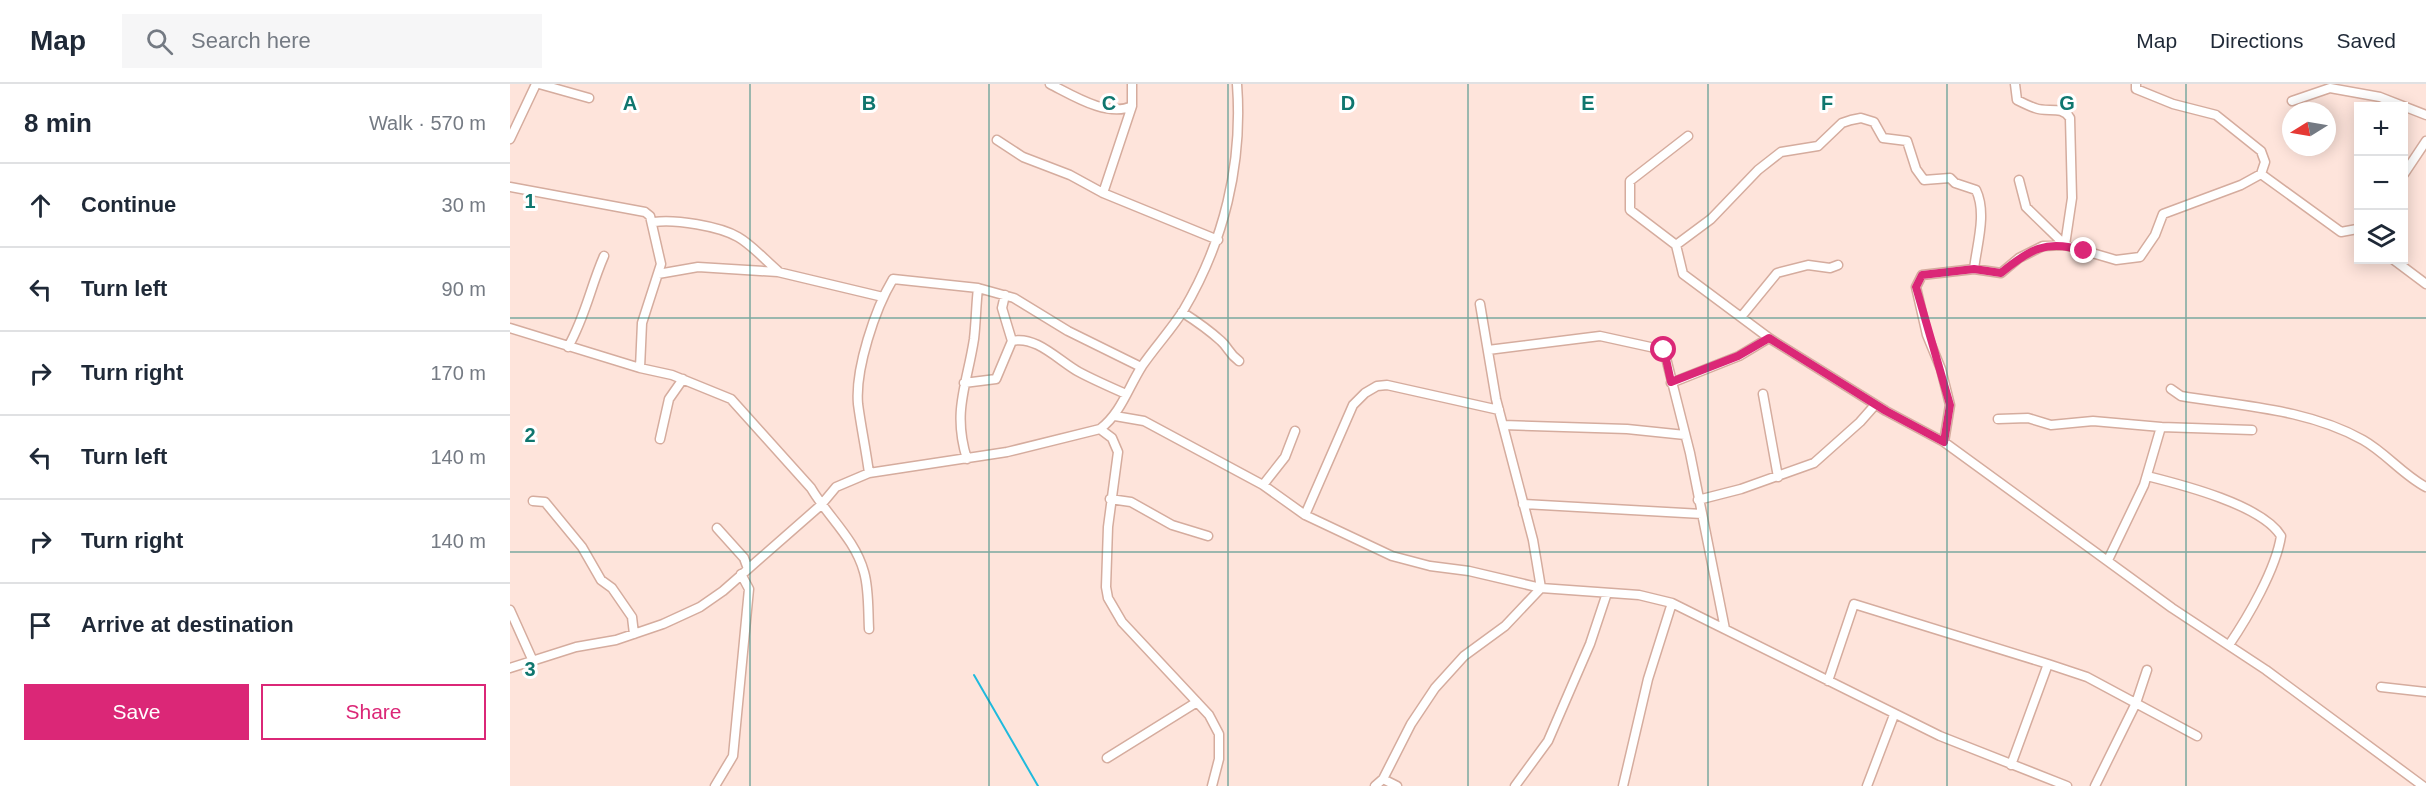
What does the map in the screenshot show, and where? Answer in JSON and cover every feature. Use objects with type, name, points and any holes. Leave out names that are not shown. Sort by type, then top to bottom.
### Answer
[{"type":"street","points":[[510,139],[538,84],[589,98]]},
{"type":"street","points":[[1050,84],[1083,100],[1114,110],[1132,106]]},
{"type":"street","points":[[1103,193],[1132,106],[1132,84]]},
{"type":"street","points":[[510,668],[532,659],[634,634],[700,607],[821,505],[836,487],[870,474],[1007,452],[1100,429],[1115,416],[1142,367],[1182,312],[1218,240],[1228,209],[1235,158],[1237,84]]},
{"type":"street","points":[[2015,84],[2017,100],[2037,109],[2067,113],[2070,118],[2072,198],[2065,244]]},
{"type":"street","points":[[1944,442],[1950,405],[1916,287],[1922,275],[1974,269],[2001,273],[2019,258],[2043,246],[2065,244],[2116,261],[2140,257],[2155,235],[2163,214],[2241,185],[2261,174],[2265,162],[2261,151],[2216,115],[2149,96],[2136,89],[2136,84]]},
{"type":"street","points":[[2292,101],[2330,88],[2380,97],[2426,115]]},
{"type":"street","points":[[1676,245],[1711,219],[1758,170],[1781,152],[1818,146],[1842,123],[1861,118],[1874,122],[1883,138],[1907,141],[1916,169],[1924,180],[1950,178],[1955,183],[1976,190],[1982,201],[1982,213],[1974,269]]},
{"type":"street","points":[[1688,136],[1630,181],[1630,210],[1676,245],[1683,274],[1769,338],[1875,405],[1944,442],[2266,670],[2423,786]]},
{"type":"street","points":[[997,140],[1023,157],[1218,240]]},
{"type":"street","points":[[2408,167],[2426,141]]},
{"type":"street","points":[[2261,174],[2341,232],[2354,229]]},
{"type":"street","points":[[2019,180],[2026,207],[2065,244]]},
{"type":"street","points":[[510,187],[645,212],[654,222],[661,264],[642,323],[639,368]]},
{"type":"street","points":[[654,222],[663,221],[706,227],[738,237],[778,272]]},
{"type":"street","points":[[568,347],[588,307],[593,281],[604,256]]},
{"type":"street","points":[[2399,264],[2426,284]]},
{"type":"street","points":[[1741,317],[1777,273],[1808,265],[1830,268],[1838,265]]},
{"type":"street","points":[[658,274],[698,267],[778,272],[883,297]]},
{"type":"street","points":[[870,474],[858,401],[865,353],[883,297],[893,279],[978,288],[1005,295],[1068,331],[1142,367]]},
{"type":"street","points":[[967,459],[959,434],[964,383],[974,340],[978,288]]},
{"type":"street","points":[[964,383],[996,379],[1012,341],[1002,308],[1005,295]]},
{"type":"street","points":[[1480,304],[1499,410],[1533,540],[1541,588]]},
{"type":"street","points":[[1182,312],[1211,332],[1224,344],[1226,352],[1239,361]]},
{"type":"street","points":[[510,328],[639,368],[683,379],[730,399],[811,488],[821,505],[845,532],[864,570],[869,629]]},
{"type":"street","points":[[1488,350],[1600,336],[1664,350],[1685,435],[1725,629]]},
{"type":"street","points":[[1671,382],[1738,356],[1769,338]]},
{"type":"street","points":[[1012,341],[1019,339],[1045,349],[1077,371],[1126,394]]},
{"type":"street","points":[[660,439],[669,399],[683,379]]},
{"type":"street","points":[[1305,515],[1353,405],[1377,386],[1387,385],[1499,410]]},
{"type":"street","points":[[2171,389],[2181,396],[2265,409],[2342,429],[2365,441],[2426,487]]},
{"type":"street","points":[[1763,394],[1778,477]]},
{"type":"street","points":[[1698,500],[1778,477],[1814,463],[1860,422],[1875,405]]},
{"type":"street","points":[[1115,416],[1144,421],[1263,485],[1305,515],[1392,556],[1541,588],[1639,595],[1672,603],[1894,715],[2011,765],[2067,786]]},
{"type":"street","points":[[1998,419],[2028,418],[2051,425],[2092,421],[2161,427],[2252,430]]},
{"type":"street","points":[[1503,425],[1627,429],[1685,435]]},
{"type":"street","points":[[2108,560],[2125,529],[2147,476],[2161,427]]},
{"type":"street","points":[[1100,429],[1112,438],[1118,452],[1110,499],[1106,587],[1108,598],[1122,622],[1162,668],[1209,715],[1219,734],[1219,759],[1212,786]]},
{"type":"street","points":[[1263,485],[1285,457],[1295,431]]},
{"type":"street","points":[[2147,476],[2249,509],[2274,525],[2281,536],[2279,548],[2265,581],[2229,645]]},
{"type":"street","points":[[1110,499],[1131,502],[1172,525],[1208,536]]},
{"type":"street","points":[[533,501],[545,502],[582,547],[601,580],[612,588],[632,617],[634,634]]},
{"type":"street","points":[[1523,504],[1702,514]]},
{"type":"street","points":[[715,786],[733,756],[749,589],[744,571],[744,558],[717,528]]},
{"type":"street","points":[[1375,786],[1383,779],[1411,724],[1435,688],[1464,657],[1505,626],[1541,588]]},
{"type":"street","points":[[1515,786],[1548,741],[1590,644],[1606,593]]},
{"type":"street","points":[[1623,786],[1648,679],[1672,603]]},
{"type":"street","points":[[1828,681],[1854,604],[2087,677],[2197,736]]},
{"type":"street","points":[[510,610],[532,659]]},
{"type":"street","points":[[2011,765],[2048,664]]},
{"type":"street","points":[[2095,786],[2136,703],[2147,670]]},
{"type":"street","points":[[2381,687],[2426,692]]},
{"type":"street","points":[[1107,758],[1197,702]]},
{"type":"street","points":[[1867,786],[1894,715]]},
{"type":"street","points":[[1383,779],[1397,786]]},
{"type":"waterway","points":[[974,675],[1038,786]]},
{"type":"route","points":[[1664,350],[1671,382],[1738,356],[1769,338],[1886,411],[1944,442],[1950,405],[1941,369],[1927,335],[1916,287],[1922,275],[1974,269],[2001,273],[2019,258],[2043,246],[2065,244],[2084,251]]}]
